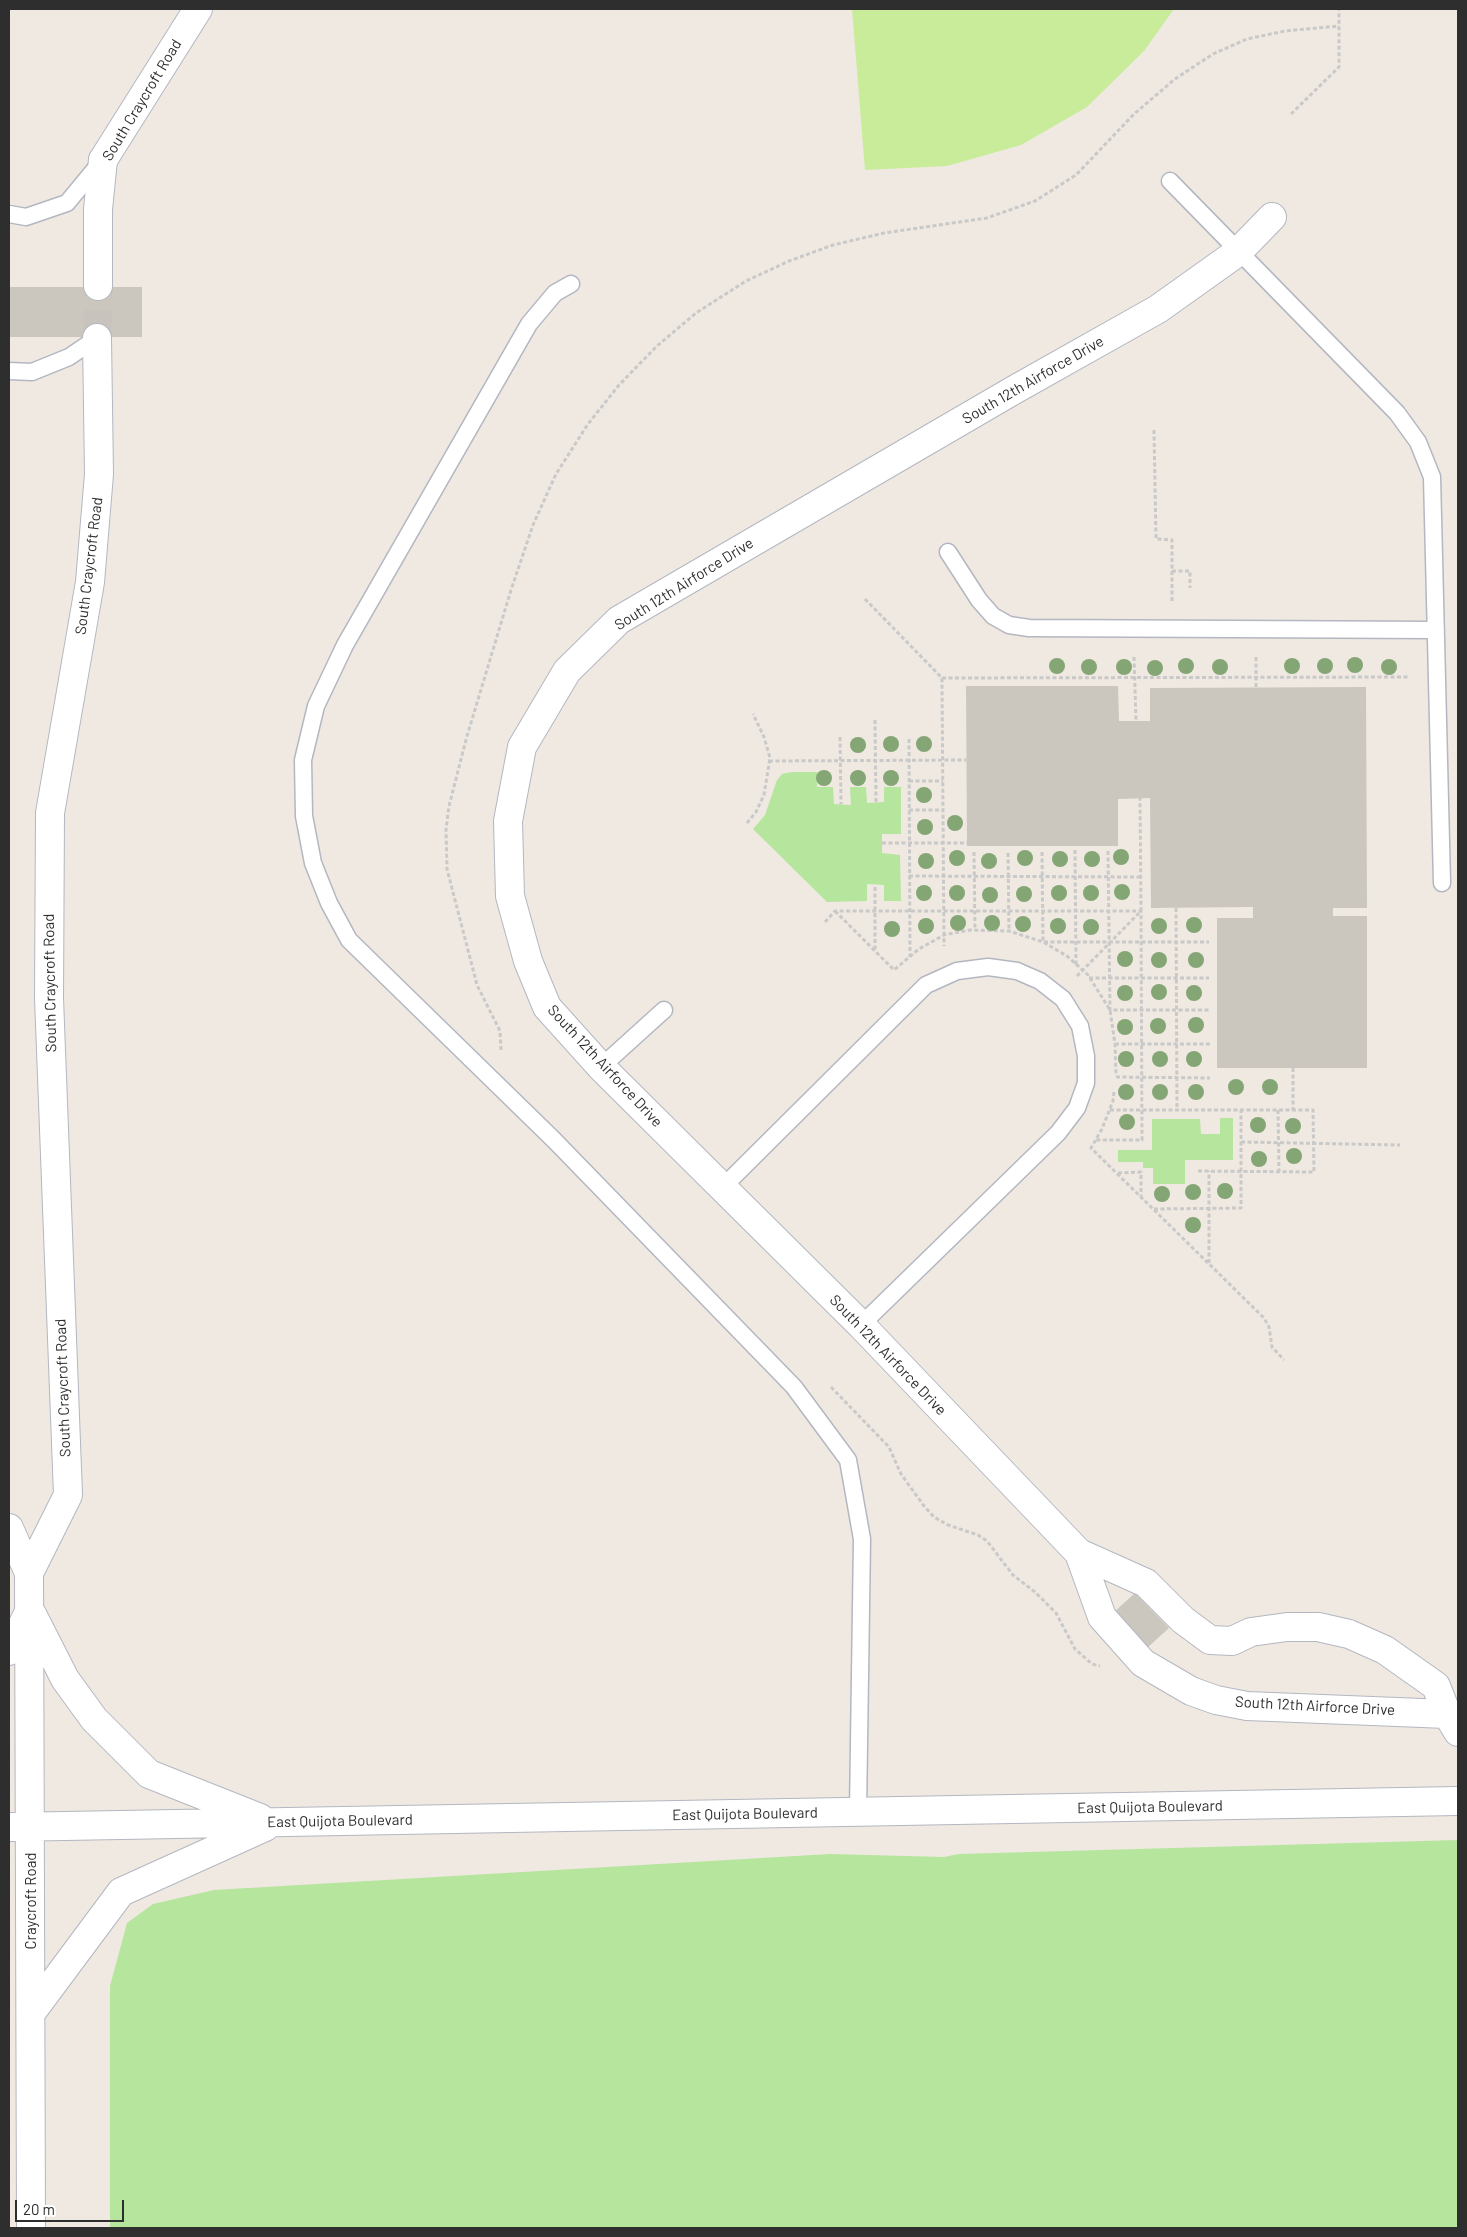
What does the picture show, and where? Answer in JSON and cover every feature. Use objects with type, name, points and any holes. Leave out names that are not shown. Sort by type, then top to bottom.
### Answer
[{"type":"street","name":"South Craycroft Road","points":[[98,286],[98,209],[103,160],[198,9]]},
{"type":"street","name":"South 12th Airforce Drive","points":[[1079,1553],[1102,1618],[1143,1663],[1191,1691],[1247,1706],[1452,1723],[1436,1686],[1385,1650],[1349,1634],[1318,1626],[1287,1627],[1251,1632],[1232,1641],[1210,1640],[1184,1620],[1146,1583],[1079,1553],[861,1325],[601,1067],[547,1007],[528,961],[510,896],[508,821],[522,748],[567,671],[619,620],[997,400],[1158,309],[1238,252],[1272,217]]},
{"type":"street","name":"South Craycroft Road","points":[[29,1573],[68,1494],[49,998],[50,814],[90,582],[99,474],[97,338]]},
{"type":"street","points":[[9,1528],[29,1573]]},
{"type":"street","name":"Craycroft Road","points":[[29,1573],[30,1611],[20,1827],[31,2013],[32,2228]]},
{"type":"street","points":[[9,1651],[30,1611]]},
{"type":"street","points":[[30,1611],[65,1679],[94,1719],[149,1774],[273,1823]]},
{"type":"street","name":"East Quijota Boulevard","points":[[20,1827],[1458,1801]]},
{"type":"street","points":[[31,2013],[121,1892],[273,1823]]},
{"type":"lane","points":[[9,214],[26,217],[67,203],[103,160]]},
{"type":"lane","points":[[1170,182],[1397,413],[1418,442],[1432,478],[1442,882]]},
{"type":"lane","points":[[571,284],[555,294],[529,324],[345,645],[316,706],[303,760],[306,825],[314,863],[329,903],[350,940],[554,1140],[794,1387],[848,1460],[862,1539],[858,1812]]},
{"type":"lane","points":[[9,371],[32,372],[69,357],[97,338]]},
{"type":"lane","points":[[948,552],[979,600],[992,616],[1009,625],[1029,628],[1436,630]]},
{"type":"lane","points":[[722,1188],[926,985],[957,971],[988,967],[1017,971],[1040,981],[1063,999],[1080,1026],[1086,1056],[1086,1083],[1077,1108],[1058,1133],[861,1325]]},
{"type":"lane","points":[[601,1067],[664,1010]]},
{"type":"path","points":[[1291,114],[1339,67],[1339,9]]},
{"type":"path","points":[[501,1051],[500,1031],[477,985],[447,869],[446,830],[449,806],[467,736],[511,590],[533,525],[556,474],[588,424],[619,385],[664,340],[696,313],[746,281],[789,261],[833,245],[884,233],[987,218],[1035,201],[1076,175],[1134,114],[1175,78],[1213,54],[1247,39],[1285,31],[1339,26]]},
{"type":"path","points":[[1154,430],[1156,539],[1172,540],[1172,606]]},
{"type":"path","points":[[1172,571],[1190,571],[1190,588]]},
{"type":"path","points":[[865,599],[942,678],[944,977]]},
{"type":"path","points":[[1133,628],[1136,721]]},
{"type":"path","points":[[942,678],[1438,677]]},
{"type":"path","points":[[747,823],[756,812],[764,795],[769,761],[764,737],[753,714]]},
{"type":"path","points":[[875,720],[876,803]]},
{"type":"path","points":[[840,737],[841,804]]},
{"type":"path","points":[[909,739],[910,957]]},
{"type":"path","points":[[769,761],[966,760]]},
{"type":"path","points":[[909,781],[943,781]]},
{"type":"path","points":[[1096,1140],[1142,1140],[1140,798]]},
{"type":"path","points":[[909,810],[943,810]]},
{"type":"path","points":[[882,843],[967,842]]},
{"type":"path","points":[[1075,850],[1076,965]]},
{"type":"path","points":[[1108,851],[1110,1010],[1210,1010]]},
{"type":"path","points":[[974,852],[975,930]]},
{"type":"path","points":[[1042,852],[1043,942],[1209,942]]},
{"type":"path","points":[[1008,853],[1009,931]]},
{"type":"path","points":[[909,876],[1141,877]]},
{"type":"path","points":[[875,887],[875,952]]},
{"type":"path","points":[[1176,908],[1177,1110]]},
{"type":"path","points":[[825,922],[835,911],[1141,911]]},
{"type":"path","points":[[1058,995],[1141,911]]},
{"type":"path","points":[[1089,978],[1209,978]]},
{"type":"path","points":[[1115,1044],[1210,1044]]},
{"type":"path","points":[[1293,1068],[1293,1110]]},
{"type":"path","points":[[1116,1078],[1210,1078]]},
{"type":"path","points":[[1110,1110],[1313,1110],[1314,1172],[1196,1171]]},
{"type":"path","points":[[1153,1209],[1241,1208],[1241,1110]]},
{"type":"path","points":[[1278,1110],[1279,1172]]},
{"type":"path","points":[[1241,1142],[1400,1145]]},
{"type":"path","points":[[1209,1171],[1209,1263]]},
{"type":"path","points":[[1117,1173],[1141,1172],[1141,1197]]},
{"type":"path","points":[[827,1383],[889,1447],[901,1474],[934,1517],[948,1525],[978,1535],[987,1541],[1013,1575],[1035,1592],[1056,1613],[1075,1649],[1083,1657],[1092,1664],[1103,1666],[1112,1664],[1130,1649]]},
{"type":"green space","points":[[852,9],[1174,9],[1144,51],[1087,107],[1021,145],[947,166],[865,170]]},
{"type":"green space","points":[[817,772],[817,787],[833,787],[834,804],[851,805],[850,787],[866,787],[867,803],[884,802],[884,787],[901,787],[901,834],[882,834],[882,853],[900,855],[901,901],[884,901],[884,885],[867,884],[867,901],[827,902],[753,829],[765,815],[777,780],[782,774]]},
{"type":"green space","points":[[1220,1118],[1233,1118],[1233,1160],[1185,1160],[1185,1184],[1153,1184],[1153,1168],[1143,1168],[1143,1162],[1118,1162],[1118,1150],[1152,1150],[1152,1119],[1200,1119],[1201,1134],[1220,1134]]},
{"type":"green space","points":[[1458,1840],[1458,2228],[110,2228],[110,1986],[127,1923],[153,1904],[214,1890],[830,1854],[944,1857],[959,1854]]},
{"type":"building","points":[[9,287],[142,287],[142,337],[9,337]]},
{"type":"building","points":[[966,686],[1118,686],[1119,721],[1150,721],[1150,688],[1366,687],[1367,908],[1333,908],[1333,916],[1367,916],[1367,1068],[1217,1068],[1217,918],[1253,918],[1253,907],[1151,908],[1150,798],[1118,799],[1118,846],[967,846]]},
{"type":"building","points":[[1135,1593],[1169,1628],[1147,1648],[1113,1613]]},
{"type":"tunnel","points":[[97,338],[98,286]]}]
